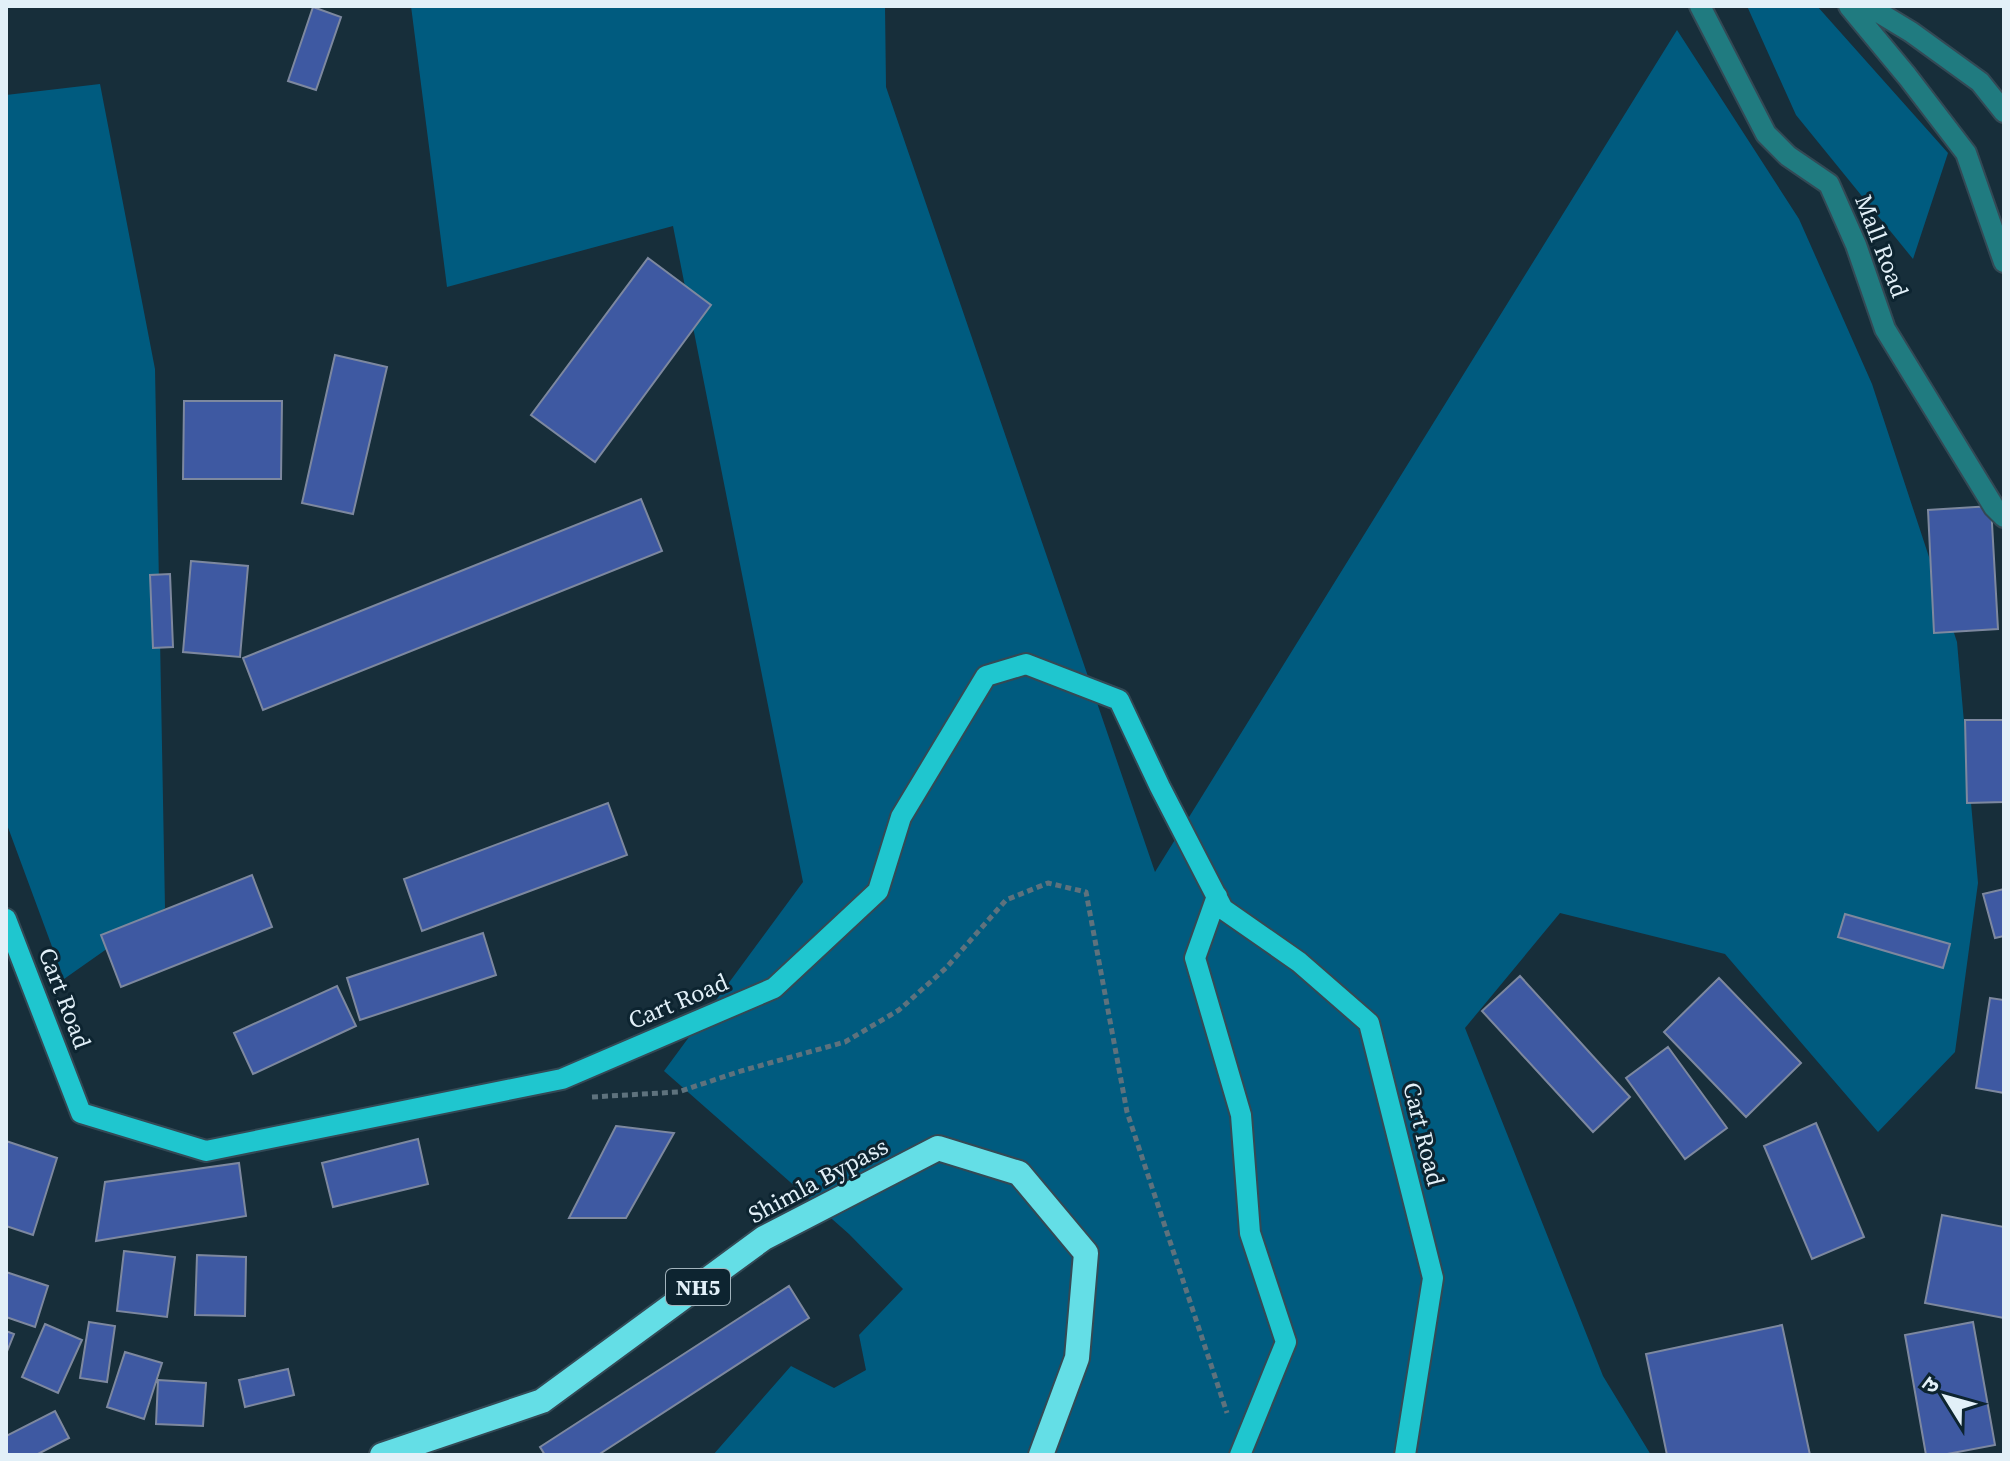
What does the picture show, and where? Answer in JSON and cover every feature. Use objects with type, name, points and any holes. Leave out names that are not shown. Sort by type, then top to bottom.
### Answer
[{"type":"highway","name":"Shimla Bypass","points":[[382,1455],[542,1401],[764,1238],[938,1148],[1019,1173],[1086,1253],[1077,1358],[1041,1455]]},
{"type":"main road","name":"Cart Road","points":[[6,919],[81,1113],[206,1151],[562,1079],[774,988],[878,891],[901,817],[986,676],[1026,664],[1119,700],[1223,909],[1299,962],[1369,1023],[1433,1278],[1405,1455]]},
{"type":"main road","points":[[1217,896],[1195,958],[1241,1115],[1250,1233],[1286,1342],[1240,1455]]},
{"type":"street","name":"Mall Road","points":[[1700,6],[1766,134],[1788,156],[1829,184],[1856,245],[1885,329],[1994,507],[2004,517]]},
{"type":"street","points":[[1849,6],[1966,153],[2004,262]]},
{"type":"street","points":[[1868,6],[1911,32],[1980,82],[2004,112]]},
{"type":"path","points":[[589,1097],[678,1092],[845,1042],[899,1010],[946,968],[1006,900],[1048,883],[1086,892],[1127,1112],[1240,1455]]},
{"type":"shaded area","points":[[411,6],[885,6],[886,87],[1155,872],[1677,30],[1799,219],[1872,384],[1957,642],[1978,883],[1955,1052],[1878,1132],[1725,954],[1560,913],[1465,1028],[1603,1376],[1651,1455],[713,1455],[791,1366],[834,1388],[866,1370],[859,1335],[903,1289],[849,1234],[664,1071],[803,882],[673,226],[447,287]]},
{"type":"shaded area","points":[[1747,6],[1817,6],[1948,153],[1913,259],[1796,115]]},
{"type":"shaded area","points":[[100,84],[155,369],[165,908],[64,979],[6,822],[6,95]]},
{"type":"building","points":[[313,7],[341,17],[316,90],[288,81]]},
{"type":"building","points":[[648,258],[711,305],[595,462],[531,415]]},
{"type":"building","points":[[335,355],[387,367],[353,514],[302,503]]},
{"type":"building","points":[[184,401],[282,401],[281,479],[183,479]]},
{"type":"building","points":[[641,499],[662,551],[263,710],[243,658]]},
{"type":"building","points":[[1991,506],[1998,629],[1934,633],[1928,510]]},
{"type":"building","points":[[191,561],[248,566],[240,657],[183,652]]},
{"type":"building","points":[[170,574],[173,647],[153,648],[150,575]]},
{"type":"building","points":[[1965,720],[2004,720],[2004,802],[1967,803]]},
{"type":"building","points":[[608,803],[627,855],[422,931],[404,879]]},
{"type":"building","points":[[252,875],[272,927],[121,987],[101,935]]},
{"type":"building","points":[[2004,889],[2004,936],[1995,938],[1983,894]]},
{"type":"building","points":[[1845,914],[1950,944],[1943,968],[1838,937]]},
{"type":"building","points":[[483,933],[496,975],[360,1020],[347,978]]},
{"type":"building","points":[[1520,976],[1630,1097],[1593,1132],[1482,1011]]},
{"type":"building","points":[[1719,978],[1801,1063],[1746,1117],[1664,1032]]},
{"type":"building","points":[[337,986],[356,1026],[253,1074],[234,1033]]},
{"type":"building","points":[[1990,998],[2004,1000],[2004,1093],[1976,1088]]},
{"type":"building","points":[[1668,1047],[1727,1128],[1685,1159],[1626,1078]]},
{"type":"building","points":[[1816,1123],[1864,1237],[1812,1259],[1764,1146]]},
{"type":"building","points":[[616,1126],[674,1133],[626,1218],[569,1218]]},
{"type":"building","points":[[418,1139],[428,1184],[333,1207],[322,1163]]},
{"type":"building","points":[[6,1141],[57,1158],[33,1235],[6,1226]]},
{"type":"building","points":[[239,1163],[246,1216],[96,1241],[105,1182]]},
{"type":"building","points":[[1942,1215],[2004,1227],[2004,1318],[1925,1303]]},
{"type":"building","points":[[124,1251],[175,1257],[167,1317],[117,1311]]},
{"type":"building","points":[[197,1255],[246,1257],[245,1316],[195,1315]]},
{"type":"building","points":[[6,1272],[48,1286],[35,1327],[6,1317]]},
{"type":"building","points":[[789,1286],[809,1318],[598,1455],[545,1455],[540,1447]]},
{"type":"building","points":[[89,1322],[115,1326],[107,1382],[80,1378]]},
{"type":"building","points":[[1973,1322],[1995,1445],[1926,1455],[1905,1335]]},
{"type":"building","points":[[45,1324],[82,1340],[58,1393],[22,1377]]},
{"type":"building","points":[[1782,1325],[1810,1455],[1667,1455],[1646,1354]]},
{"type":"building","points":[[6,1331],[14,1334],[6,1354]]},
{"type":"building","points":[[125,1352],[162,1363],[144,1419],[107,1407]]},
{"type":"building","points":[[288,1369],[294,1395],[245,1407],[239,1380]]},
{"type":"building","points":[[158,1380],[206,1383],[203,1426],[156,1424]]},
{"type":"building","points":[[55,1411],[69,1438],[36,1455],[6,1455],[6,1436]]}]
